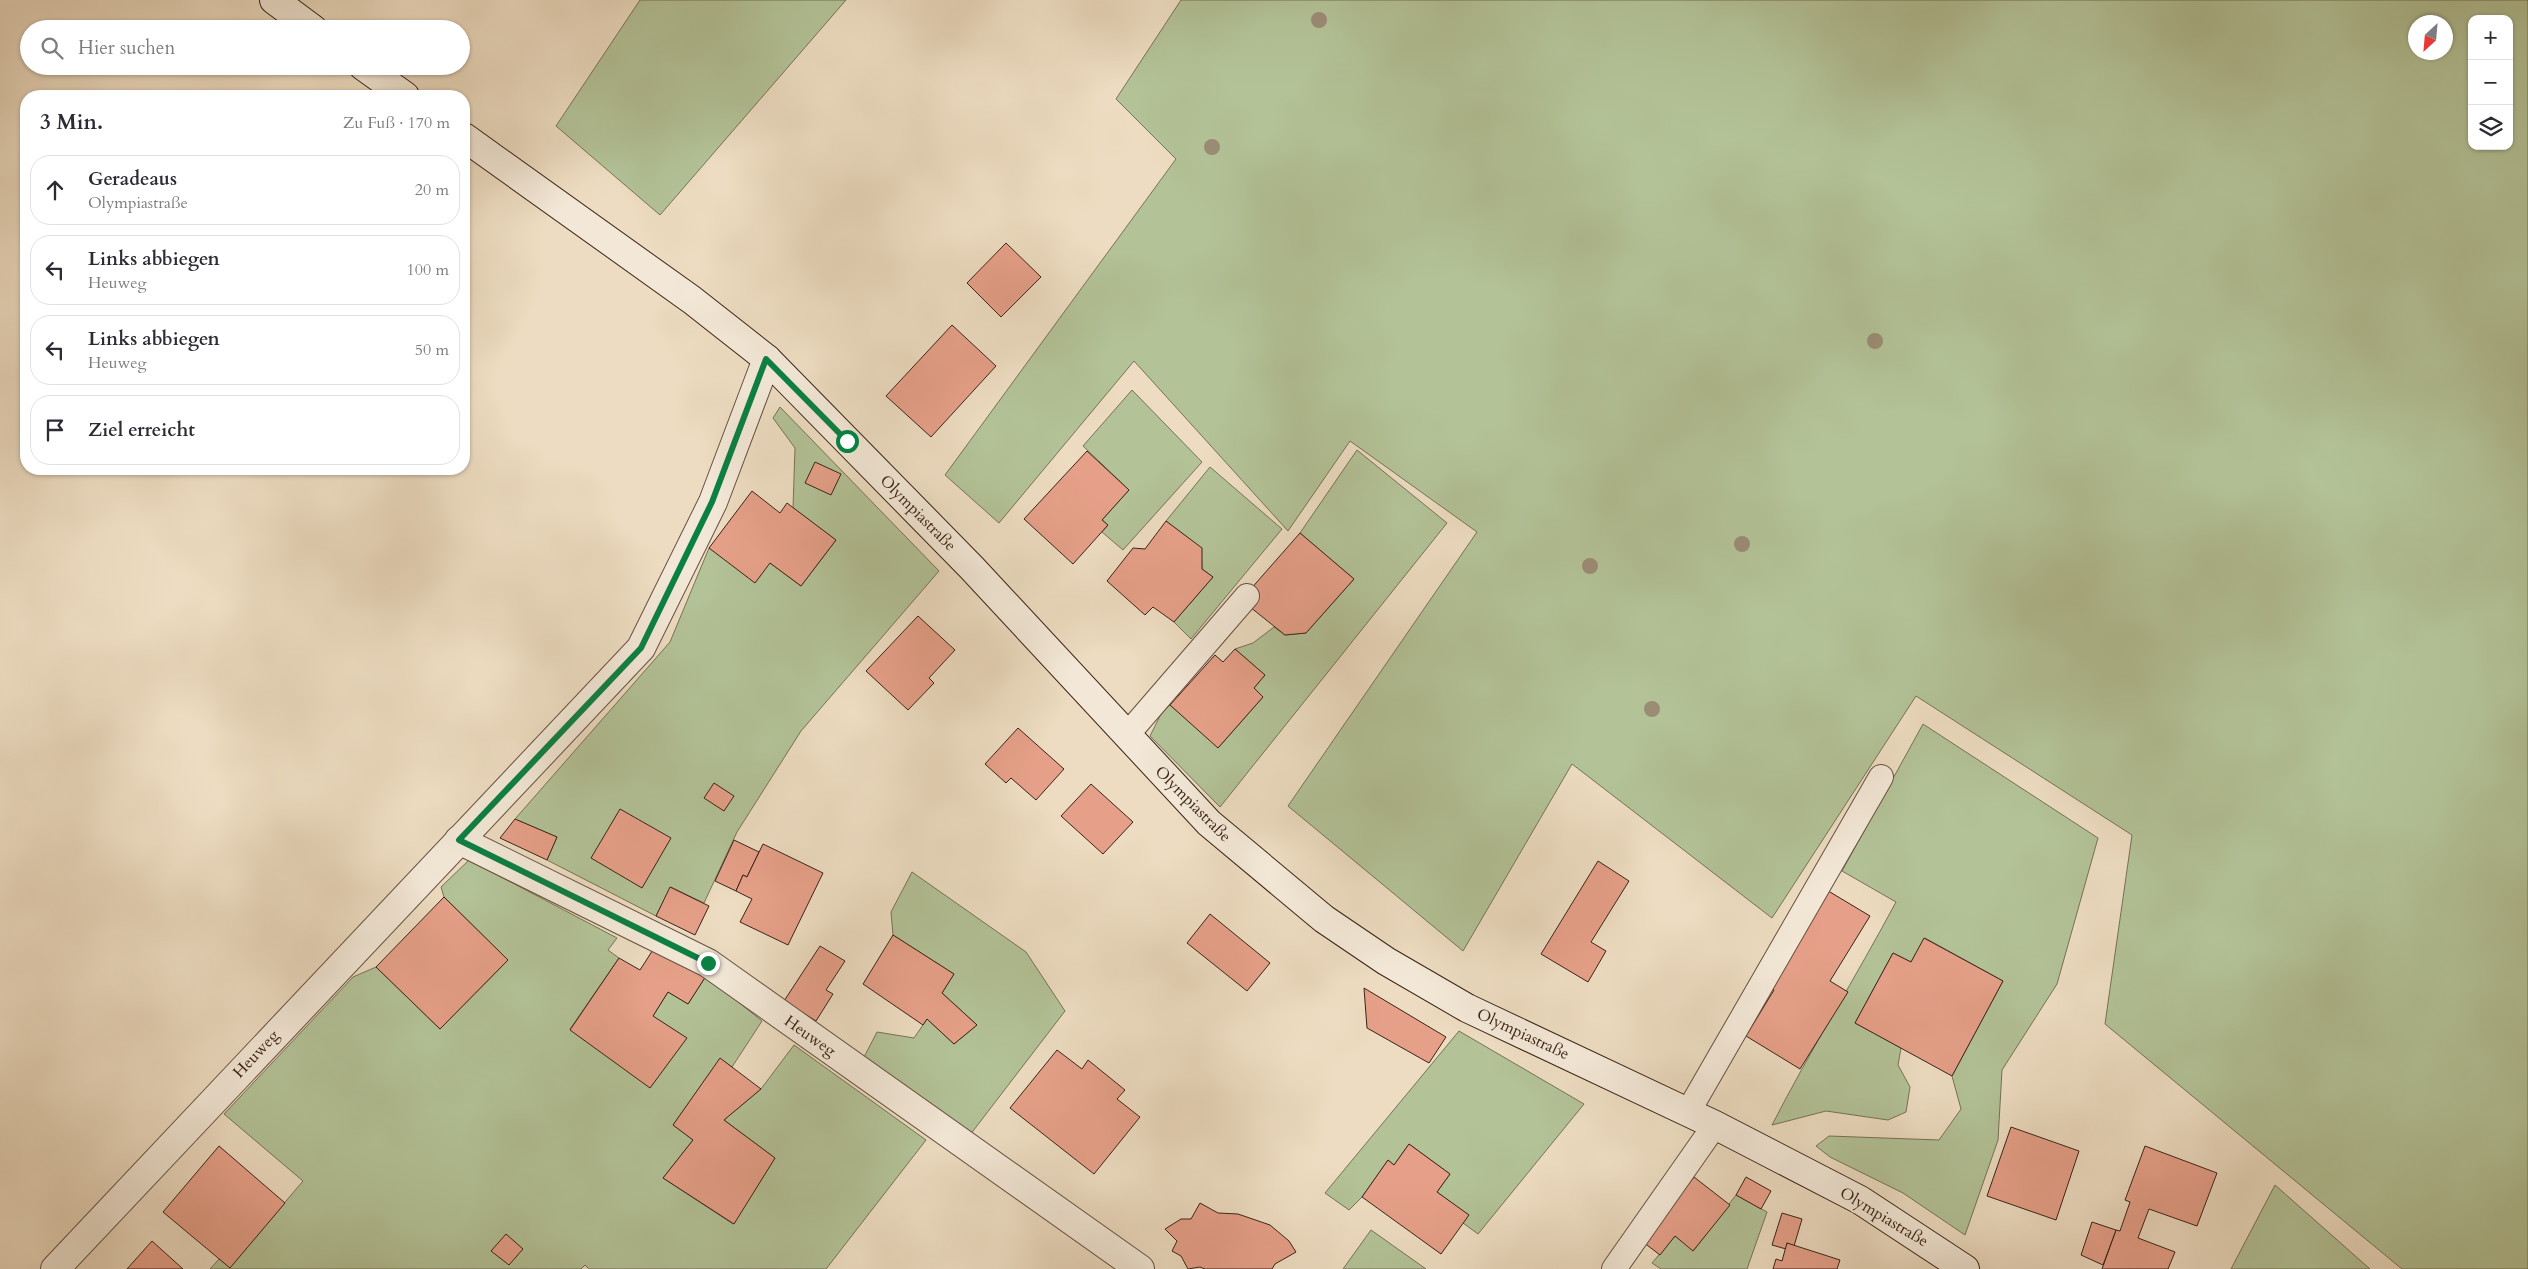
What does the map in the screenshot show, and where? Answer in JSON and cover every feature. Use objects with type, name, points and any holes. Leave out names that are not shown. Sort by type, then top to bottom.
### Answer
[{"type":"main road","points":[[274,0],[301,20]]},
{"type":"main road","points":[[376,75],[397,90]]},
{"type":"main road","name":"Olympiastraße","points":[[470,142],[692,300],[766,359],[972,568],[1126,736],[1209,823],[1324,919],[1386,961],[1467,1008],[1715,1125],[1860,1200],[1965,1269]]},
{"type":"main road","name":"Heuweg","points":[[55,1269],[641,648],[712,502],[766,359]]},
{"type":"main road","name":"Heuweg","points":[[459,840],[708,963],[1140,1269]]},
{"type":"lane","points":[[1126,736],[1247,596]]},
{"type":"lane","points":[[1688,1112],[1881,777]]},
{"type":"lane","points":[[1614,1269],[1715,1125]]},
{"type":"green space","points":[[640,0],[846,0],[660,215],[556,126]]},
{"type":"green space","points":[[1181,0],[2528,0],[2528,1269],[2402,1269],[2105,1024],[2132,835],[1916,696],[1772,918],[1572,764],[1463,951],[1288,806],[1477,532],[1350,441],[1288,531],[1134,361],[999,523],[945,475],[1176,159],[1116,99]]},
{"type":"green space","points":[[1132,390],[1202,462],[1123,550],[1102,532],[1108,525],[1102,520],[1129,490],[1083,446]]},
{"type":"green space","points":[[780,407],[939,571],[801,731],[737,832],[704,903],[671,887],[656,916],[547,860],[557,837],[515,819],[670,642],[709,548],[770,563],[801,586],[836,540],[793,508],[795,448],[773,418]]},
{"type":"green space","points":[[1357,450],[1447,523],[1220,807],[1150,736],[1161,714],[1170,705],[1219,747],[1263,697],[1254,688],[1265,675],[1235,649],[1253,643],[1274,627],[1285,635],[1306,633],[1354,579],[1300,533]]},
{"type":"green space","points":[[1210,467],[1282,529],[1191,639],[1174,622],[1213,577],[1202,569],[1201,548],[1166,521]]},
{"type":"green space","points":[[1923,724],[2098,838],[2057,984],[2002,1070],[1998,1140],[1965,1235],[1903,1193],[1830,1157],[1816,1146],[1829,1136],[1939,1140],[1961,1109],[1952,1076],[2003,981],[1925,938],[1911,962],[1893,953],[1855,1023],[1901,1048],[1898,1065],[1910,1087],[1906,1112],[1888,1120],[1826,1111],[1772,1125],[1896,902],[1842,871]]},
{"type":"green space","points":[[469,860],[617,938],[608,950],[619,958],[570,1029],[650,1087],[653,1016],[668,992],[688,1004],[706,976],[762,1021],[732,1067],[720,1059],[673,1125],[693,1140],[663,1178],[733,1224],[775,1158],[724,1120],[761,1089],[794,1045],[926,1140],[826,1269],[589,1269],[585,1265],[581,1269],[210,1269],[219,1259],[230,1267],[303,1181],[224,1114],[353,977],[376,967],[440,1029],[508,960],[444,897],[441,887]]},
{"type":"green space","points":[[912,872],[1026,952],[1065,1011],[970,1135],[863,1059],[877,1032],[914,1038],[927,1019],[954,1044],[977,1025],[942,993],[954,974],[893,935],[891,912]]},
{"type":"green space","points":[[1459,1031],[1584,1104],[1478,1234],[1463,1223],[1468,1215],[1437,1192],[1450,1174],[1409,1144],[1394,1165],[1388,1160],[1362,1197],[1349,1210],[1325,1193]]},
{"type":"green space","points":[[2275,1185],[2370,1269],[2231,1269]]},
{"type":"green space","points":[[1736,1195],[1767,1212],[1747,1269],[1661,1269],[1652,1263],[1675,1236],[1694,1250]]},
{"type":"green space","points":[[1371,1230],[1426,1269],[1343,1269]]},
{"type":"building","points":[[1006,243],[1041,277],[1001,317],[967,283]]},
{"type":"building","points":[[952,325],[996,366],[931,437],[886,396]]},
{"type":"building","points":[[1087,451],[1129,490],[1102,520],[1108,525],[1073,564],[1024,519]]},
{"type":"building","points":[[815,462],[841,474],[831,495],[805,483]]},
{"type":"building","points":[[752,491],[780,513],[787,503],[836,540],[801,586],[770,563],[755,583],[709,548]]},
{"type":"building","points":[[1166,521],[1202,548],[1202,569],[1213,577],[1174,622],[1153,607],[1145,615],[1107,581],[1133,548],[1145,549]]},
{"type":"building","points":[[1300,533],[1354,579],[1306,633],[1285,635],[1250,607],[1249,591]]},
{"type":"building","points":[[918,616],[955,650],[929,678],[934,683],[908,710],[866,671]]},
{"type":"building","points":[[1235,649],[1265,675],[1254,688],[1263,697],[1218,748],[1170,705],[1215,655],[1223,662]]},
{"type":"building","points":[[1018,728],[1064,769],[1036,800],[1011,778],[1006,783],[985,764]]},
{"type":"building","points":[[714,783],[734,796],[724,811],[704,798]]},
{"type":"building","points":[[1091,784],[1133,822],[1103,854],[1061,816]]},
{"type":"building","points":[[620,809],[671,838],[642,888],[591,858]]},
{"type":"building","points":[[515,819],[557,837],[547,860],[500,838]]},
{"type":"building","points":[[734,840],[759,852],[747,877],[743,875],[736,891],[715,881]]},
{"type":"building","points":[[763,844],[823,873],[788,945],[740,922],[752,899],[736,891],[743,875],[747,877]]},
{"type":"building","points":[[1598,861],[1629,881],[1591,942],[1606,951],[1588,982],[1541,954]]},
{"type":"building","points":[[670,887],[709,906],[695,935],[656,916]]},
{"type":"building","points":[[1825,889],[1870,916],[1830,981],[1848,992],[1800,1069],[1746,1036],[1774,990],[1766,985]]},
{"type":"building","points":[[444,897],[508,960],[440,1029],[376,967]]},
{"type":"building","points":[[1210,914],[1270,963],[1247,991],[1187,943]]},
{"type":"building","points":[[893,935],[954,974],[942,993],[977,1025],[954,1044],[927,1019],[923,1025],[863,984]]},
{"type":"building","points":[[1924,938],[2003,981],[1952,1076],[1855,1023],[1893,953],[1911,962]]},
{"type":"building","points":[[656,945],[706,976],[688,1004],[668,992],[653,1016],[687,1038],[650,1088],[570,1030],[619,958],[640,970]]},
{"type":"building","points":[[820,946],[845,961],[826,990],[833,994],[816,1021],[784,1001]]},
{"type":"building","points":[[1364,988],[1446,1037],[1429,1063],[1367,1028]]},
{"type":"building","points":[[1057,1050],[1082,1069],[1088,1060],[1125,1090],[1117,1099],[1140,1117],[1094,1174],[1010,1108]]},
{"type":"building","points":[[720,1058],[761,1089],[724,1120],[775,1158],[734,1224],[663,1178],[693,1140],[673,1125]]},
{"type":"building","points":[[2011,1127],[2079,1151],[2056,1220],[1987,1196]]},
{"type":"building","points":[[1409,1144],[1450,1174],[1437,1192],[1469,1215],[1441,1254],[1362,1197],[1388,1160],[1394,1165]]},
{"type":"building","points":[[219,1146],[285,1203],[230,1268],[163,1212]]},
{"type":"building","points":[[2145,1146],[2217,1173],[2197,1226],[2149,1209],[2138,1238],[2175,1252],[2168,1269],[2102,1269],[2116,1230],[2120,1231],[2130,1202],[2125,1200]]},
{"type":"building","points":[[1694,1177],[1730,1205],[1693,1251],[1675,1236],[1660,1255],[1643,1242]]},
{"type":"building","points":[[1746,1177],[1771,1191],[1761,1209],[1736,1195]]},
{"type":"building","points":[[1200,1203],[1218,1213],[1238,1214],[1270,1225],[1289,1241],[1296,1252],[1275,1264],[1272,1269],[1205,1269],[1200,1267],[1188,1269],[1181,1256],[1172,1251],[1177,1241],[1165,1229],[1181,1219],[1191,1219]]},
{"type":"building","points":[[1782,1213],[1802,1219],[1794,1246],[1787,1243],[1786,1249],[1772,1245]]},
{"type":"building","points":[[2092,1222],[2116,1230],[2103,1265],[2081,1255]]},
{"type":"building","points":[[506,1234],[523,1249],[509,1265],[491,1251]]},
{"type":"building","points":[[152,1241],[183,1269],[127,1269]]},
{"type":"building","points":[[1787,1243],[1840,1260],[1837,1269],[1773,1269],[1776,1259],[1782,1261]]},
{"type":"route","points":[[708,963],[459,840],[641,648],[712,502],[766,359],[847,441]]}]
